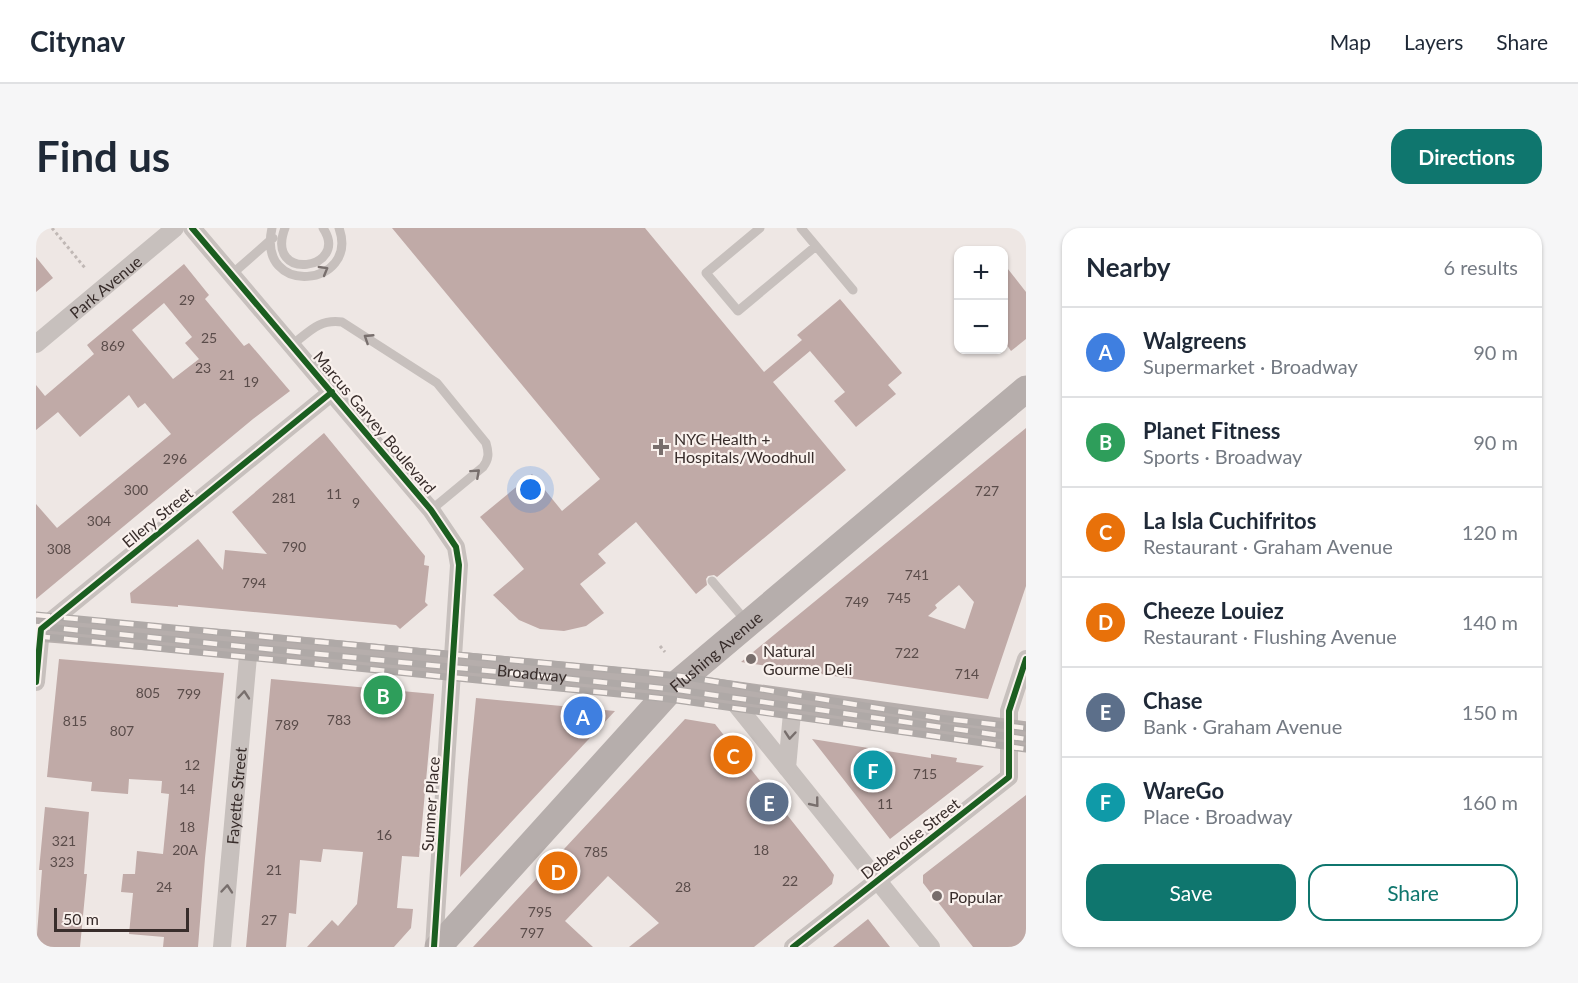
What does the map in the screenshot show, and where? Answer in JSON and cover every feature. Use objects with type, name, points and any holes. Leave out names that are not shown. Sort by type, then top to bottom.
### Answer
[{"type":"main road","name":"Flushing Avenue","points":[[436,947],[674,686],[1026,389]]},
{"type":"main road","name":"Broadway","points":[[39,628],[249,645],[674,686],[1018,735]]},
{"type":"street","name":"Park Avenue","points":[[36,344],[175,228]]},
{"type":"street","name":"Marcus Garvey Boulevard","points":[[192,228],[431,510],[456,547],[459,565],[453,664]]},
{"type":"street","name":"Ellery Street","points":[[39,628],[332,392]]},
{"type":"street","points":[[36,682],[39,628]]},
{"type":"street","name":"Fayette Street","points":[[222,947],[249,645]]},
{"type":"street","points":[[1018,735],[1009,711],[1026,659]]},
{"type":"street","name":"Sumner Place","points":[[436,947],[453,664]]},
{"type":"street","points":[[726,692],[931,947]]},
{"type":"street","points":[[787,768],[794,702]]},
{"type":"street","name":"Debevoise Street","points":[[793,947],[1009,777],[1018,735]]},
{"type":"lane","points":[[272,228],[269,239],[272,255],[279,266],[290,275],[303,278],[318,275],[332,268],[342,243],[339,228]]},
{"type":"lane","points":[[232,274],[286,228]]},
{"type":"lane","points":[[286,228],[281,239],[282,249],[297,266],[311,266],[323,258],[328,248],[327,234],[323,228]]},
{"type":"lane","points":[[760,228],[706,273],[738,311],[816,246]]},
{"type":"lane","points":[[801,228],[853,290]]},
{"type":"lane","points":[[292,345],[320,323],[342,322],[437,383],[486,443],[489,452],[488,460],[483,467],[431,510]]},
{"type":"lane","points":[[712,581],[748,623]]},
{"type":"path","points":[[52,228],[85,268]]},
{"type":"path","points":[[660,646],[665,652]]},
{"type":"building","points":[[392,228],[645,228],[764,372],[802,340],[797,335],[840,299],[902,373],[888,385],[896,394],[856,427],[834,401],[845,392],[810,351],[773,382],[846,470],[717,577],[708,576],[707,585],[696,594],[636,522],[598,554],[606,563],[580,584],[604,613],[586,626],[564,631],[540,629],[519,620],[493,595],[524,569],[480,517],[532,474],[562,511],[600,479]]},
{"type":"building","points":[[36,257],[53,278],[36,292]]},
{"type":"building","points":[[184,264],[209,295],[205,299],[244,346],[249,343],[290,391],[36,599],[36,504],[57,528],[171,434],[145,403],[138,408],[129,395],[80,437],[58,412],[36,430],[36,385],[45,396],[94,354],[87,345]],"holes":[[[164,303],[192,337],[185,343],[199,359],[173,379],[132,330]]]},
{"type":"building","points":[[1008,269],[1026,292],[1026,339],[1011,351],[1008,347]]},
{"type":"building","points":[[1026,428],[1026,586],[988,699],[741,662]],"holes":[[[959,585],[974,602],[965,629],[928,616],[937,608],[935,605]]]},
{"type":"building","points":[[324,433],[425,556],[424,565],[429,566],[425,602],[428,605],[400,629],[396,625],[178,605],[178,607],[131,603],[130,593],[198,539],[223,570],[225,550],[267,554],[232,512]]},
{"type":"building","points":[[59,659],[224,673],[198,947],[163,947],[164,937],[129,934],[133,893],[121,892],[123,874],[135,874],[137,851],[163,854],[169,794],[161,793],[162,781],[129,779],[128,794],[91,791],[92,782],[47,777]]},
{"type":"building","points":[[271,679],[434,694],[419,857],[402,856],[397,908],[413,909],[411,928],[394,947],[307,947],[332,920],[338,926],[357,904],[363,852],[323,849],[321,862],[300,860],[296,914],[289,913],[286,947],[246,947]]},
{"type":"building","points":[[476,698],[615,711],[460,877],[468,780]]},
{"type":"building","points":[[685,719],[715,724],[826,864],[834,875],[832,884],[754,947],[629,947],[659,923],[608,876],[565,921],[593,947],[473,947]]},
{"type":"building","points":[[812,739],[931,758],[931,754],[957,758],[956,762],[984,766],[890,839]]},
{"type":"building","points":[[1026,795],[1026,947],[973,947],[923,883],[923,875]]},
{"type":"building","points":[[45,807],[89,812],[84,874],[87,874],[80,947],[36,947],[42,870],[39,870]]},
{"type":"building","points":[[868,919],[890,947],[833,947]]},
{"type":"railway","points":[[36,615],[680,676],[939,718],[1026,728]]},
{"type":"railway","points":[[36,626],[671,689],[1026,739]]},
{"type":"railway","points":[[36,636],[669,699],[1026,749]]},
{"type":"cycle path","points":[[192,228],[431,510],[456,547],[459,565],[434,947]]},
{"type":"cycle path","points":[[36,682],[41,629],[332,392]]},
{"type":"cycle path","points":[[793,947],[1009,777],[1009,711],[1026,659]]},
{"type":"place","name":"NYC Health + Hospitals/Woodhull","points":[[661,447]]},
{"type":"place","name":"Natural Gourme Deli","points":[[751,659]]},
{"type":"place","name":"Planet Fitness","points":[[383,695]]},
{"type":"place","name":"Walgreens","points":[[583,716]]},
{"type":"place","name":"La Isla Cuchifritos","points":[[733,755]]},
{"type":"place","name":"WareGo","points":[[873,770]]},
{"type":"place","name":"Chase","points":[[769,802]]},
{"type":"place","name":"Cheeze Louiez","points":[[558,871]]},
{"type":"place","name":"Popular","points":[[937,896]]}]
